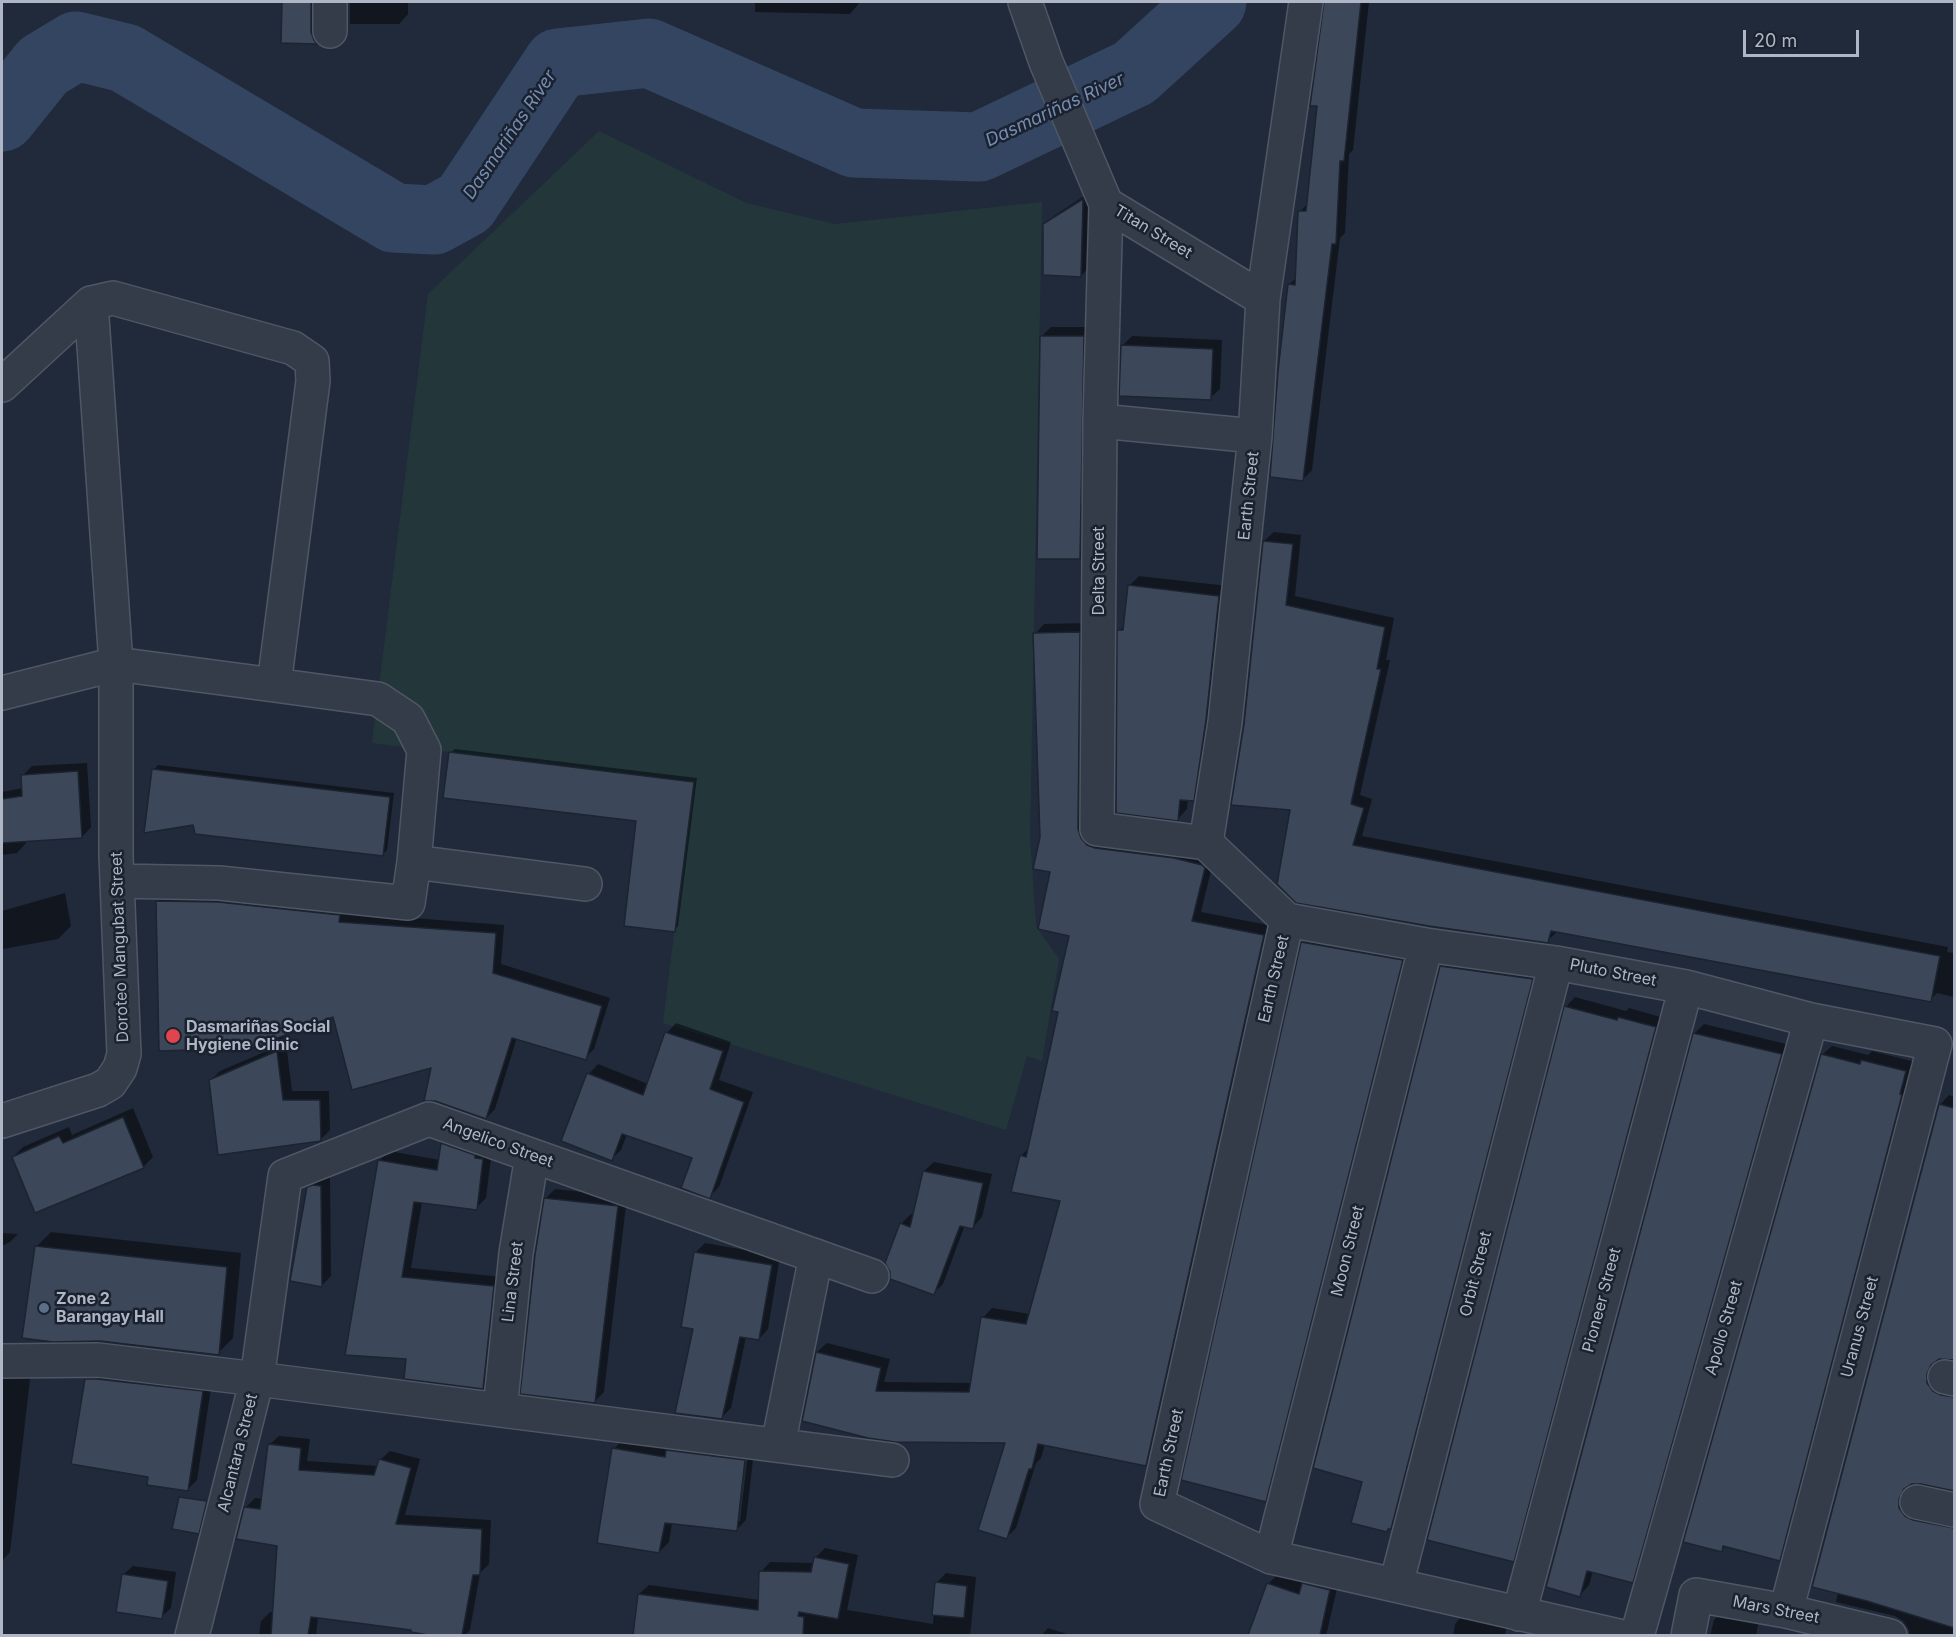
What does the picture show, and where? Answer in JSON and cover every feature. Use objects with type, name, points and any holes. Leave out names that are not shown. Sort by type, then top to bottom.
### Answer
[{"type":"street","name":"Earth Street","points":[[1306,2],[1263,299],[1255,436],[1225,722],[1206,843],[1287,920],[1157,1504],[1270,1557],[1619,1635]]},
{"type":"street","name":"Titan Street","points":[[1026,4],[1046,62],[1106,204],[1263,299]]},
{"type":"street","name":"Delta Street","points":[[1106,204],[1100,421],[1097,829],[1206,843]]},
{"type":"street","points":[[2,385],[91,303],[113,298],[293,348],[312,361],[313,381],[274,685]]},
{"type":"street","name":"Doroteo Mangubat Street","points":[[2,1121],[98,1090],[110,1083],[120,1068],[124,1054],[117,881],[116,664],[91,303]]},
{"type":"street","points":[[1100,421],[1255,436]]},
{"type":"street","points":[[2,693],[116,664],[378,699],[408,719],[424,750],[408,903],[219,883],[117,881]]},
{"type":"street","points":[[414,862],[585,884]]},
{"type":"street","name":"Pluto Street","points":[[1287,920],[1426,945],[1556,963],[1686,987],[1811,1020],[1935,1044]]},
{"type":"street","name":"Moon Street","points":[[1270,1557],[1426,945]]},
{"type":"street","name":"Orbit Street","points":[[1396,1585],[1556,963]]},
{"type":"street","name":"Pioneer Street","points":[[1519,1614],[1686,987]]},
{"type":"street","name":"Apollo Street","points":[[1637,1635],[1811,1020]]},
{"type":"street","name":"Uranus Street","points":[[1786,1611],[1935,1044]]},
{"type":"street","name":"Angelico Street","points":[[257,1379],[285,1176],[429,1119],[872,1276]]},
{"type":"street","name":"Lina Street","points":[[500,1410],[516,1252],[532,1155]]},
{"type":"street","points":[[778,1445],[816,1256]]},
{"type":"street","name":"Alcantara Street","points":[[2,1361],[98,1360],[257,1379],[192,1635]]},
{"type":"street","points":[[257,1379],[892,1460]]},
{"type":"street","points":[[1917,1502],[1954,1510]]},
{"type":"street","name":"Mars Street","points":[[1688,1635],[1696,1595],[1786,1611],[1890,1635]]},
{"type":"green space","points":[[599,131],[746,203],[835,224],[1042,202],[1030,837],[1036,926],[1059,959],[1042,1061],[1027,1056],[1006,1130],[663,1023],[693,781],[372,743],[428,294]]},
{"type":"building","points":[[282,2],[311,2],[311,32],[317,44],[281,43]]},
{"type":"building","points":[[1324,2],[1361,2],[1344,161],[1340,161],[1336,244],[1332,244],[1303,481],[1270,477],[1278,371],[1288,284],[1295,285],[1298,211],[1306,211],[1317,106],[1310,106]]},
{"type":"building","points":[[1083,199],[1081,277],[1043,275],[1043,224]]},
{"type":"building","points":[[1040,336],[1084,336],[1080,559],[1037,559]]},
{"type":"building","points":[[1121,345],[1213,349],[1211,400],[1119,396]]},
{"type":"building","points":[[1263,541],[1293,544],[1286,605],[1385,627],[1377,669],[1381,669],[1351,804],[1364,808],[1353,845],[1940,956],[1931,1002],[1551,931],[1548,943],[1429,926],[1296,903],[1277,884],[1290,810],[1231,805],[1244,724]]},
{"type":"building","points":[[1128,585],[1219,596],[1206,720],[1194,801],[1180,800],[1178,821],[1116,813],[1117,630],[1123,630]]},
{"type":"building","points":[[1080,632],[1078,829],[1081,838],[1087,845],[1095,848],[1174,858],[1202,865],[1205,868],[1192,921],[1264,935],[1146,1466],[1038,1444],[1032,1469],[1029,1469],[1007,1539],[978,1530],[1005,1443],[895,1442],[868,1438],[802,1421],[816,1352],[881,1368],[876,1391],[969,1392],[981,1317],[1026,1324],[1060,1201],[1011,1192],[1020,1155],[1026,1157],[1058,1012],[1052,1011],[1069,936],[1038,929],[1050,872],[1033,869],[1040,837],[1033,633]]},
{"type":"building","points":[[449,752],[694,782],[675,932],[624,926],[636,821],[443,798]]},
{"type":"building","points":[[152,769],[390,797],[383,856],[195,834],[193,825],[144,833]]},
{"type":"building","points":[[78,771],[82,838],[2,843],[2,799],[22,796],[21,775]]},
{"type":"building","points":[[156,901],[218,902],[340,915],[339,922],[496,933],[493,973],[602,1006],[586,1060],[512,1038],[486,1119],[435,1101],[424,1101],[431,1068],[352,1090],[333,1017],[275,1039],[276,1047],[159,1051]]},
{"type":"building","points":[[1301,942],[1403,960],[1266,1502],[1181,1480]]},
{"type":"building","points":[[1440,966],[1533,979],[1391,1529],[1387,1532],[1351,1523],[1362,1482],[1313,1468]]},
{"type":"building","points":[[1564,1006],[1617,1020],[1618,1017],[1656,1027],[1514,1562],[1427,1540]]},
{"type":"building","points":[[665,1032],[723,1051],[710,1089],[744,1102],[710,1199],[681,1188],[692,1158],[622,1134],[612,1161],[561,1141],[587,1073],[643,1095]]},
{"type":"building","points":[[1693,1033],[1782,1054],[1633,1583],[1587,1571],[1580,1597],[1546,1587]]},
{"type":"building","points":[[277,1051],[283,1100],[320,1100],[321,1141],[218,1155],[209,1080]]},
{"type":"building","points":[[1821,1054],[1860,1064],[1861,1060],[1906,1071],[1900,1094],[1902,1095],[1780,1561],[1723,1546],[1722,1552],[1683,1542]]},
{"type":"building","points":[[1939,1104],[1954,1108],[1954,1360],[1939,1359],[1931,1365],[1927,1374],[1927,1383],[1933,1391],[1954,1397],[1954,1491],[1912,1484],[1904,1489],[1899,1499],[1899,1508],[1905,1516],[1913,1520],[1954,1528],[1954,1628],[1867,1601],[1812,1587]]},
{"type":"building","points":[[123,1117],[144,1168],[35,1213],[12,1157],[59,1136],[63,1143]]},
{"type":"building","points":[[441,1143],[475,1155],[475,1158],[483,1159],[477,1210],[414,1202],[402,1277],[494,1286],[483,1389],[404,1379],[406,1359],[345,1355],[378,1160],[437,1170]]},
{"type":"building","points":[[923,1171],[983,1183],[973,1229],[960,1226],[934,1295],[890,1279],[890,1272],[885,1263],[900,1223],[910,1227]]},
{"type":"building","points":[[321,1186],[322,1287],[290,1281],[307,1187]]},
{"type":"building","points":[[544,1198],[618,1206],[595,1403],[520,1394],[535,1255]]},
{"type":"building","points":[[35,1246],[227,1267],[219,1355],[100,1341],[53,1342],[22,1338]]},
{"type":"building","points":[[694,1252],[772,1265],[759,1340],[740,1337],[722,1419],[675,1413],[693,1329],[681,1327]]},
{"type":"building","points":[[85,1379],[203,1391],[188,1491],[147,1485],[148,1477],[71,1464]]},
{"type":"building","points":[[268,1444],[301,1448],[299,1470],[374,1475],[379,1459],[411,1468],[396,1524],[482,1529],[480,1575],[473,1575],[462,1635],[428,1635],[411,1632],[411,1630],[311,1617],[308,1635],[271,1635],[277,1546],[236,1539],[244,1507],[260,1509]]},
{"type":"building","points":[[612,1448],[665,1457],[666,1450],[745,1460],[737,1531],[665,1523],[659,1553],[597,1543]]},
{"type":"building","points":[[179,1497],[207,1501],[199,1534],[172,1529]]},
{"type":"building","points":[[814,1557],[849,1564],[838,1619],[799,1612],[798,1616],[804,1617],[803,1635],[633,1635],[638,1594],[758,1610],[759,1571],[811,1572]]},
{"type":"building","points":[[122,1574],[168,1581],[162,1619],[116,1612]]},
{"type":"building","points":[[935,1582],[967,1586],[964,1618],[932,1615]]},
{"type":"building","points":[[1267,1583],[1299,1594],[1302,1583],[1330,1590],[1320,1635],[1248,1635]]},
{"type":"waterway","name":"Dasmariñas River","points":[[2,117],[43,66],[76,46],[125,58],[394,218],[434,220],[465,203],[558,63],[649,53],[854,143],[979,147],[1134,73],[1212,2]]},
{"type":"place","name":"Dasmariñas Social Hygiene Clinic","points":[[173,1036]]},
{"type":"place","name":"Zone 2 Barangay Hall","points":[[44,1308]]}]
